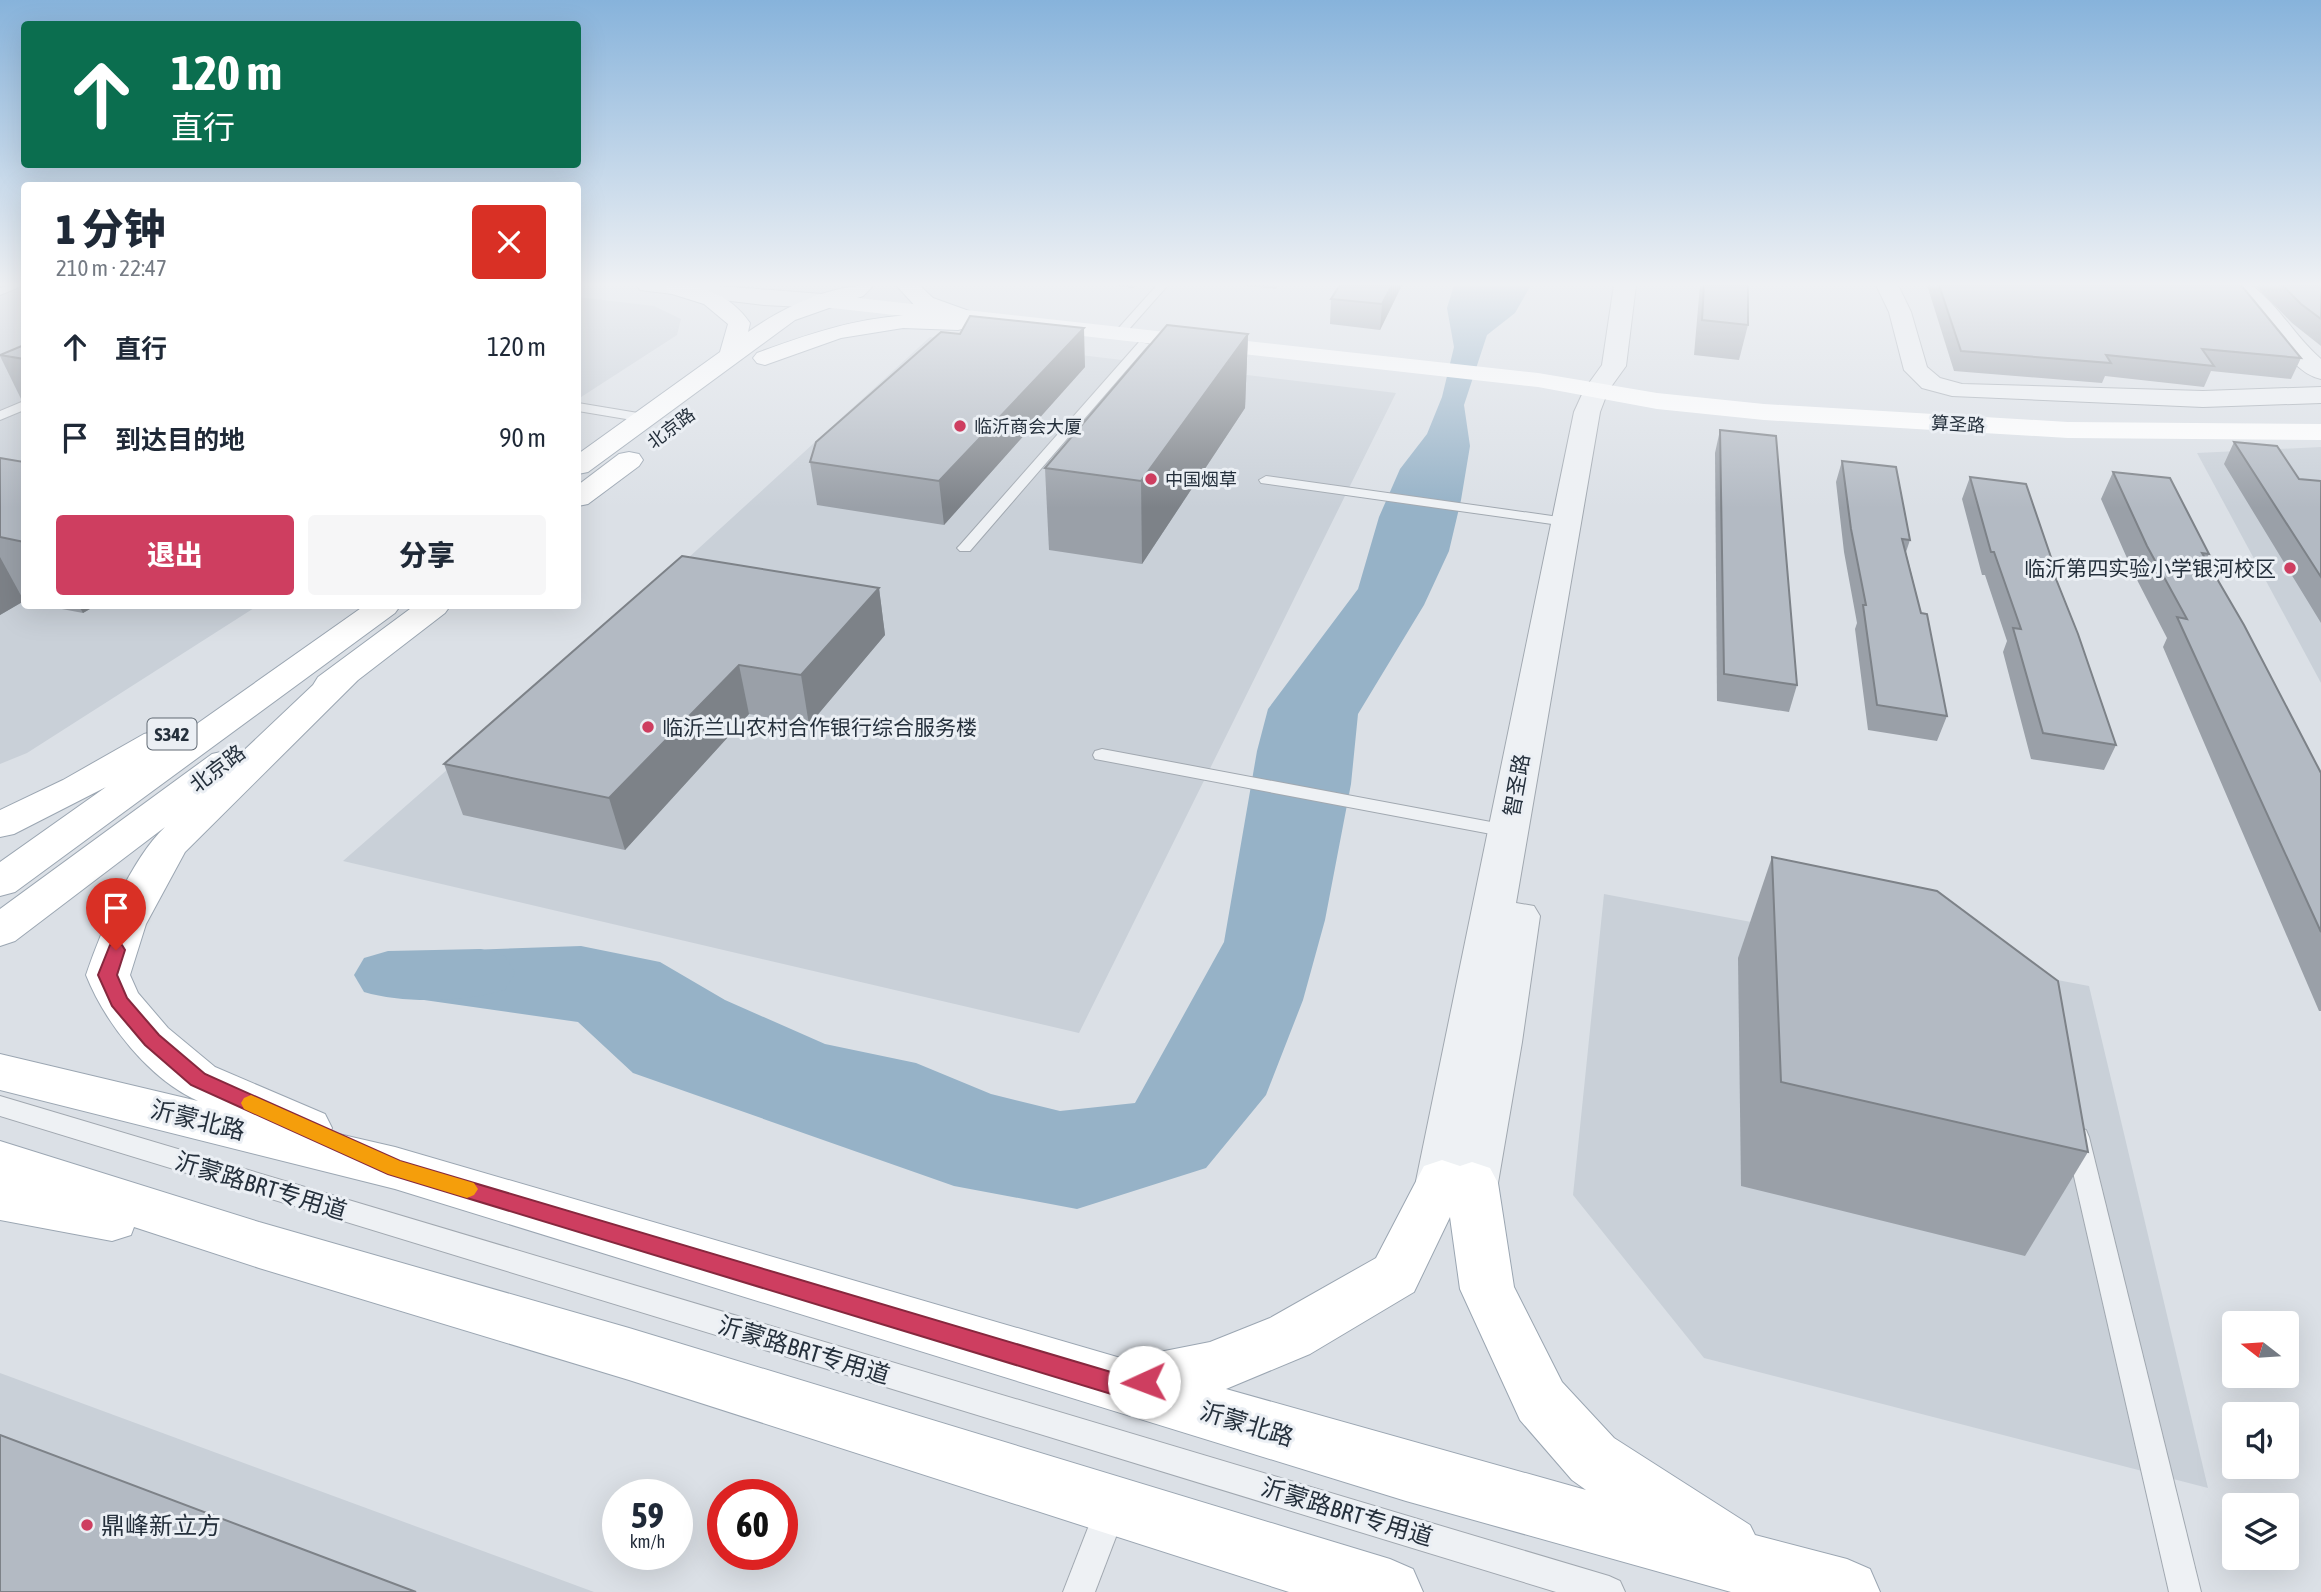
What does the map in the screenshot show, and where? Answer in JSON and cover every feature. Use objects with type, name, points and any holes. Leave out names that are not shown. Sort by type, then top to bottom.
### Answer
[{"type":"main road","name":"北京路","points":[[581,464],[725,359]]},
{"type":"main road","name":"北京路","points":[[666,432],[763,359]]},
{"type":"main road","name":"算圣路","points":[[1303,359],[1426,371]]},
{"type":"main road","name":"算圣路","points":[[1329,359],[1596,390],[1657,401],[1870,420],[2068,430],[2321,432]]},
{"type":"main road","name":"算圣路","points":[[1596,390],[1658,392],[1865,412],[2060,422],[2321,423]]},
{"type":"main road","name":"北京路","points":[[581,496],[644,449]]},
{"type":"main road","name":"北京路","points":[[0,931],[346,652],[382,609]]},
{"type":"main road","name":"北京路","points":[[0,882],[346,652],[428,609]]},
{"type":"main road","points":[[346,652],[169,845],[125,924],[107,975],[119,1001],[152,1040],[198,1080],[395,1168]]},
{"type":"main road","name":"S342","points":[[0,825],[346,652]]},
{"type":"main road","name":"沂蒙北路","points":[[0,1072],[395,1168],[1419,1475],[1847,1592]]},
{"type":"main road","points":[[0,1162],[259,1245],[629,1354],[1390,1592]]},
{"type":"main road","points":[[1121,1386],[1211,1368],[1290,1336],[1395,1275],[1457,1182]]},
{"type":"main road","points":[[1457,1182],[1486,1289],[1541,1401],[1593,1459],[1759,1567]]},
{"type":"main road","points":[[0,1198],[259,1245]]},
{"type":"street","name":"智圣路","points":[[1457,1182],[1499,1042],[1556,682],[1601,430],[1602,414],[1592,359]]},
{"type":"street","name":"智圣路","points":[[1457,1182],[1507,831],[1587,412],[1596,390],[1615,366],[1616,359]]},
{"type":"street","points":[[1913,359],[1916,370],[1931,383],[1961,391],[2203,399],[2321,396]]},
{"type":"street","points":[[2307,359],[2321,372]]},
{"type":"lane","points":[[965,548],[1130,359]]},
{"type":"lane","points":[[0,416],[21,406]]},
{"type":"lane","points":[[581,408],[644,418]]},
{"type":"lane","points":[[1266,480],[1566,522]]},
{"type":"lane","points":[[1102,755],[1507,831]]},
{"type":"lane","name":"沂蒙路BRT专用道","points":[[0,1106],[1609,1592]]},
{"type":"lane","points":[[2073,1117],[2185,1592]]},
{"type":"lane","points":[[1079,1592],[1112,1507]]},
{"type":"shaded area","points":[[0,359],[21,359],[21,609],[252,609],[27,753],[0,764]]},
{"type":"shaded area","points":[[581,359],[639,359],[581,397]]},
{"type":"shaded area","points":[[906,359],[1116,359],[1396,393],[1079,1033],[343,861],[675,570]]},
{"type":"shaded area","name":"临沂第四实验小学银河校区","points":[[2321,447],[2321,683],[2197,453]]},
{"type":"shaded area","points":[[1604,894],[2089,986],[2208,1488],[1704,1358],[1573,1195]]},
{"type":"shaded area","points":[[0,1373],[594,1592],[0,1592]]},
{"type":"water","points":[[1451,359],[1479,359],[1464,405],[1470,446],[1449,551],[1424,605],[1358,714],[1351,784],[1325,920],[1303,1000],[1266,1095],[1206,1168],[1077,1209],[954,1186],[633,1073],[578,1022],[424,1000],[401,976],[441,958],[469,950],[581,946],[660,962],[725,1000],[825,1044],[916,1063],[991,1094],[1060,1111],[1135,1103],[1224,942],[1257,751],[1268,709],[1358,589],[1379,517],[1400,469],[1427,434],[1442,397]]},
{"type":"building","points":[[910,359],[1054,359],[939,481],[810,462],[816,442]]},
{"type":"building","points":[[1138,359],[1230,359],[1141,481],[1045,468]]},
{"type":"building","points":[[2065,359],[2109,359],[2111,363]]},
{"type":"building","points":[[2148,359],[2209,359],[2214,366]]},
{"type":"building","points":[[1720,430],[1776,436],[1797,685],[1724,674]]},
{"type":"building","points":[[2234,442],[2277,446],[2299,479],[2321,481],[2321,577]]},
{"type":"building","points":[[0,458],[21,462],[21,541],[0,537]]},
{"type":"building","points":[[1842,461],[1896,467],[1910,540],[1902,539],[1921,613],[1927,614],[1947,716],[1877,705],[1863,605],[1866,605],[1851,529]]},
{"type":"building","points":[[2113,472],[2170,478],[2209,554],[2202,553],[2244,625],[2321,773],[2321,932],[2177,617],[2187,619],[2147,546]]},
{"type":"building","points":[[1970,477],[2026,484],[2052,560],[2048,559],[2078,634],[2116,745],[2043,733],[2013,628],[2021,629],[1994,552],[1991,552]]},
{"type":"building","points":[[682,556],[879,588],[801,675],[739,665],[609,798],[444,764]]},
{"type":"building","points":[[1772,857],[1937,891],[2058,981],[2088,1152],[1781,1082]]},
{"type":"building","name":"鼎峰新立方","points":[[0,1435],[416,1592],[0,1592]]},
{"type":"waterway","points":[[388,975],[481,973]]},
{"type":"slow traffic","points":[[251,1103],[395,1168],[467,1189]]},
{"type":"place","name":"临沂商会大厦","points":[[960,426]]},
{"type":"place","name":"中国烟草","points":[[1151,479]]},
{"type":"place","name":"临沂第四实验小学银河校区","points":[[2290,568]]},
{"type":"place","name":"临沂兰山农村合作银行综合服务楼","points":[[648,727]]},
{"type":"place","name":"鼎峰新立方","points":[[87,1525]]},
{"type":"route","points":[[116,950],[107,975],[119,1001],[152,1040],[198,1080],[395,1168],[1121,1386],[1144,1382]]}]
